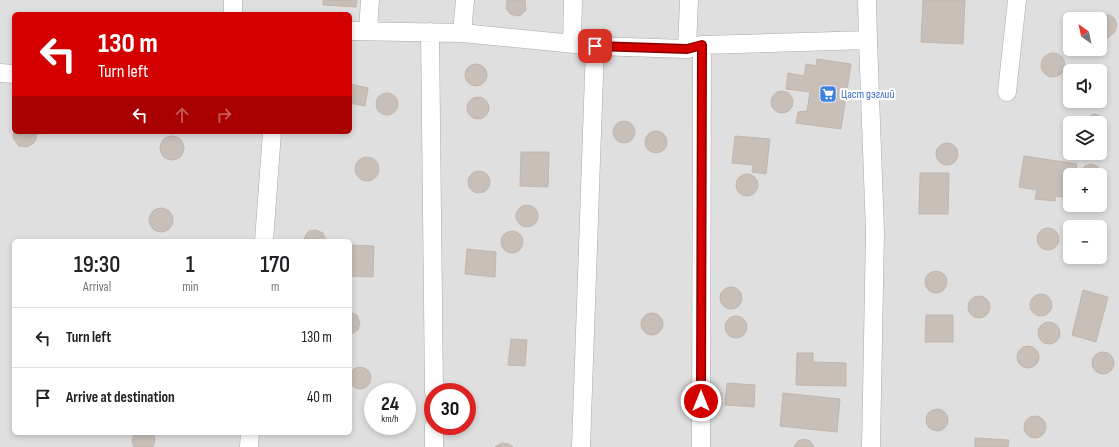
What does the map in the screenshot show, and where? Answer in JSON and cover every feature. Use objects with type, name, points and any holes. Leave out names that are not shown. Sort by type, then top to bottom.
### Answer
[{"type":"street","points":[[233,0],[233,12]]},
{"type":"street","points":[[368,31],[370,0]]},
{"type":"street","points":[[462,33],[465,0]]},
{"type":"street","points":[[572,44],[573,0]]},
{"type":"street","points":[[689,0],[695,47],[701,447]]},
{"type":"street","points":[[868,0],[868,40],[875,232],[871,447]]},
{"type":"street","points":[[1007,92],[1017,0]]},
{"type":"street","points":[[352,31],[462,33],[595,46],[695,47],[868,40]]},
{"type":"street","points":[[430,32],[434,383]]},
{"type":"street","points":[[581,447],[595,46]]},
{"type":"street","points":[[0,73],[12,74]]},
{"type":"street","points":[[264,239],[272,134]]},
{"type":"street","points":[[249,447],[250,435]]},
{"type":"street","points":[[434,435],[434,447]]},
{"type":"shaded area","points":[[0,0],[1119,0],[1119,447],[0,447]]},
{"type":"building","points":[[323,0],[357,0],[356,7],[323,5]]},
{"type":"building","points":[[507,0],[525,0],[526,10],[521,15],[517,16],[510,14],[506,8]]},
{"type":"building","points":[[923,0],[965,0],[963,44],[921,42]]},
{"type":"building","points":[[1107,15],[1114,18],[1117,24],[1115,32],[1107,38]]},
{"type":"building","points":[[1049,54],[1057,54],[1064,61],[1063,70],[1057,76],[1049,76],[1042,69],[1042,61]]},
{"type":"building","name":"Цаст дэглий","points":[[817,59],[851,64],[841,129],[796,123],[798,112],[807,111],[810,92],[786,89],[788,73],[804,76],[806,64],[816,66]]},
{"type":"building","points":[[476,64],[484,67],[487,75],[484,83],[476,86],[468,83],[465,75],[468,67]]},
{"type":"building","points":[[352,84],[368,88],[365,106],[352,103]]},
{"type":"building","points":[[782,91],[790,94],[793,102],[790,110],[782,113],[774,110],[771,102],[774,94]]},
{"type":"building","points":[[387,93],[395,96],[398,104],[395,112],[387,115],[379,112],[376,104],[379,96]]},
{"type":"building","points":[[478,97],[486,100],[489,108],[486,116],[478,119],[470,116],[467,108],[470,100]]},
{"type":"building","points":[[624,121],[632,124],[635,132],[632,140],[624,143],[616,140],[613,132],[616,124]]},
{"type":"building","points":[[656,131],[664,134],[667,142],[664,150],[656,153],[648,150],[645,142],[648,134]]},
{"type":"building","points":[[13,134],[36,134],[36,139],[34,143],[27,147],[19,146],[14,140]]},
{"type":"building","points":[[172,136],[180,140],[184,148],[180,156],[172,160],[164,156],[160,148],[164,140]]},
{"type":"building","points":[[735,136],[770,139],[766,174],[752,172],[753,165],[732,163]]},
{"type":"building","points":[[947,143],[955,146],[958,154],[955,162],[947,165],[939,162],[936,154],[939,146]]},
{"type":"building","points":[[521,152],[549,152],[548,187],[520,186]]},
{"type":"building","points":[[1024,156],[1077,164],[1076,168],[1063,168],[1063,197],[1056,196],[1055,201],[1035,199],[1037,190],[1019,187]]},
{"type":"building","points":[[367,157],[375,161],[379,169],[375,177],[367,181],[359,177],[355,169],[359,161]]},
{"type":"building","points":[[1091,164],[1099,168],[1083,168]]},
{"type":"building","points":[[479,171],[487,174],[490,182],[487,190],[479,193],[471,190],[468,182],[471,174]]},
{"type":"building","points":[[920,173],[949,173],[948,214],[919,214]]},
{"type":"building","points":[[747,174],[755,177],[758,185],[755,193],[747,196],[739,193],[736,185],[739,177]]},
{"type":"building","points":[[527,205],[535,208],[538,216],[535,224],[527,227],[519,224],[516,216],[519,208]]},
{"type":"building","points":[[161,208],[169,212],[173,220],[169,228],[161,232],[153,228],[149,220],[153,212]]},
{"type":"building","points":[[1048,228],[1056,231],[1059,239],[1056,247],[1048,250],[1040,247],[1037,239],[1040,231]]},
{"type":"building","points":[[316,230],[323,233],[325,239],[304,239],[309,231]]},
{"type":"building","points":[[512,231],[520,234],[523,242],[520,250],[512,253],[504,250],[501,242],[504,234]]},
{"type":"building","points":[[352,245],[374,246],[373,277],[352,276]]},
{"type":"building","points":[[467,249],[496,252],[495,277],[465,274]]},
{"type":"building","points":[[936,271],[944,274],[947,282],[944,290],[936,293],[928,290],[925,282],[928,274]]},
{"type":"building","points":[[731,287],[739,290],[742,298],[739,306],[731,309],[723,306],[720,298],[723,290]]},
{"type":"building","points":[[1083,290],[1108,297],[1096,342],[1072,335]]},
{"type":"building","points":[[1041,294],[1049,297],[1052,305],[1049,313],[1041,316],[1033,313],[1030,305],[1033,297]]},
{"type":"building","points":[[979,296],[987,299],[990,307],[987,315],[979,318],[971,315],[968,307],[971,299]]},
{"type":"building","points":[[352,313],[357,315],[360,323],[358,330],[352,334]]},
{"type":"building","points":[[652,313],[660,316],[663,324],[660,332],[652,335],[644,332],[641,324],[644,316]]},
{"type":"building","points":[[926,315],[953,315],[953,342],[925,342]]},
{"type":"building","points":[[736,316],[744,319],[747,327],[744,335],[736,338],[728,335],[725,327],[728,319]]},
{"type":"building","points":[[1049,322],[1057,325],[1060,333],[1057,341],[1049,344],[1041,341],[1038,333],[1041,325]]},
{"type":"building","points":[[511,339],[527,340],[525,366],[508,365]]},
{"type":"building","points":[[1028,346],[1036,349],[1039,357],[1036,365],[1028,368],[1020,365],[1017,357],[1020,349]]},
{"type":"building","points":[[1103,352],[1111,355],[1114,363],[1111,371],[1103,374],[1095,371],[1092,363],[1095,355]]},
{"type":"building","points":[[797,353],[813,353],[813,362],[846,363],[846,386],[796,385]]},
{"type":"building","points":[[360,367],[368,370],[371,378],[370,383],[364,383],[364,388],[360,389],[352,386],[352,370]]},
{"type":"building","points":[[727,383],[755,385],[754,407],[725,405]]},
{"type":"building","points":[[783,393],[840,399],[837,432],[780,426]]},
{"type":"building","points":[[937,409],[945,412],[948,420],[945,428],[937,431],[929,428],[926,420],[929,412]]},
{"type":"building","points":[[1035,416],[1043,419],[1046,427],[1043,435],[1035,438],[1027,435],[1024,427],[1027,419]]},
{"type":"building","points":[[134,435],[154,435],[155,440],[153,447],[134,447],[132,441]]},
{"type":"building","points":[[975,438],[1009,440],[1008,447],[975,447]]},
{"type":"building","points":[[804,439],[810,441],[814,447],[794,447],[798,441]]},
{"type":"building","points":[[502,443],[509,444],[513,447],[495,447]]},
{"type":"place","name":"Цаст дэглий","points":[[828,94]]},
{"type":"route","points":[[595,46],[687,49],[702,45],[701,401]]}]
